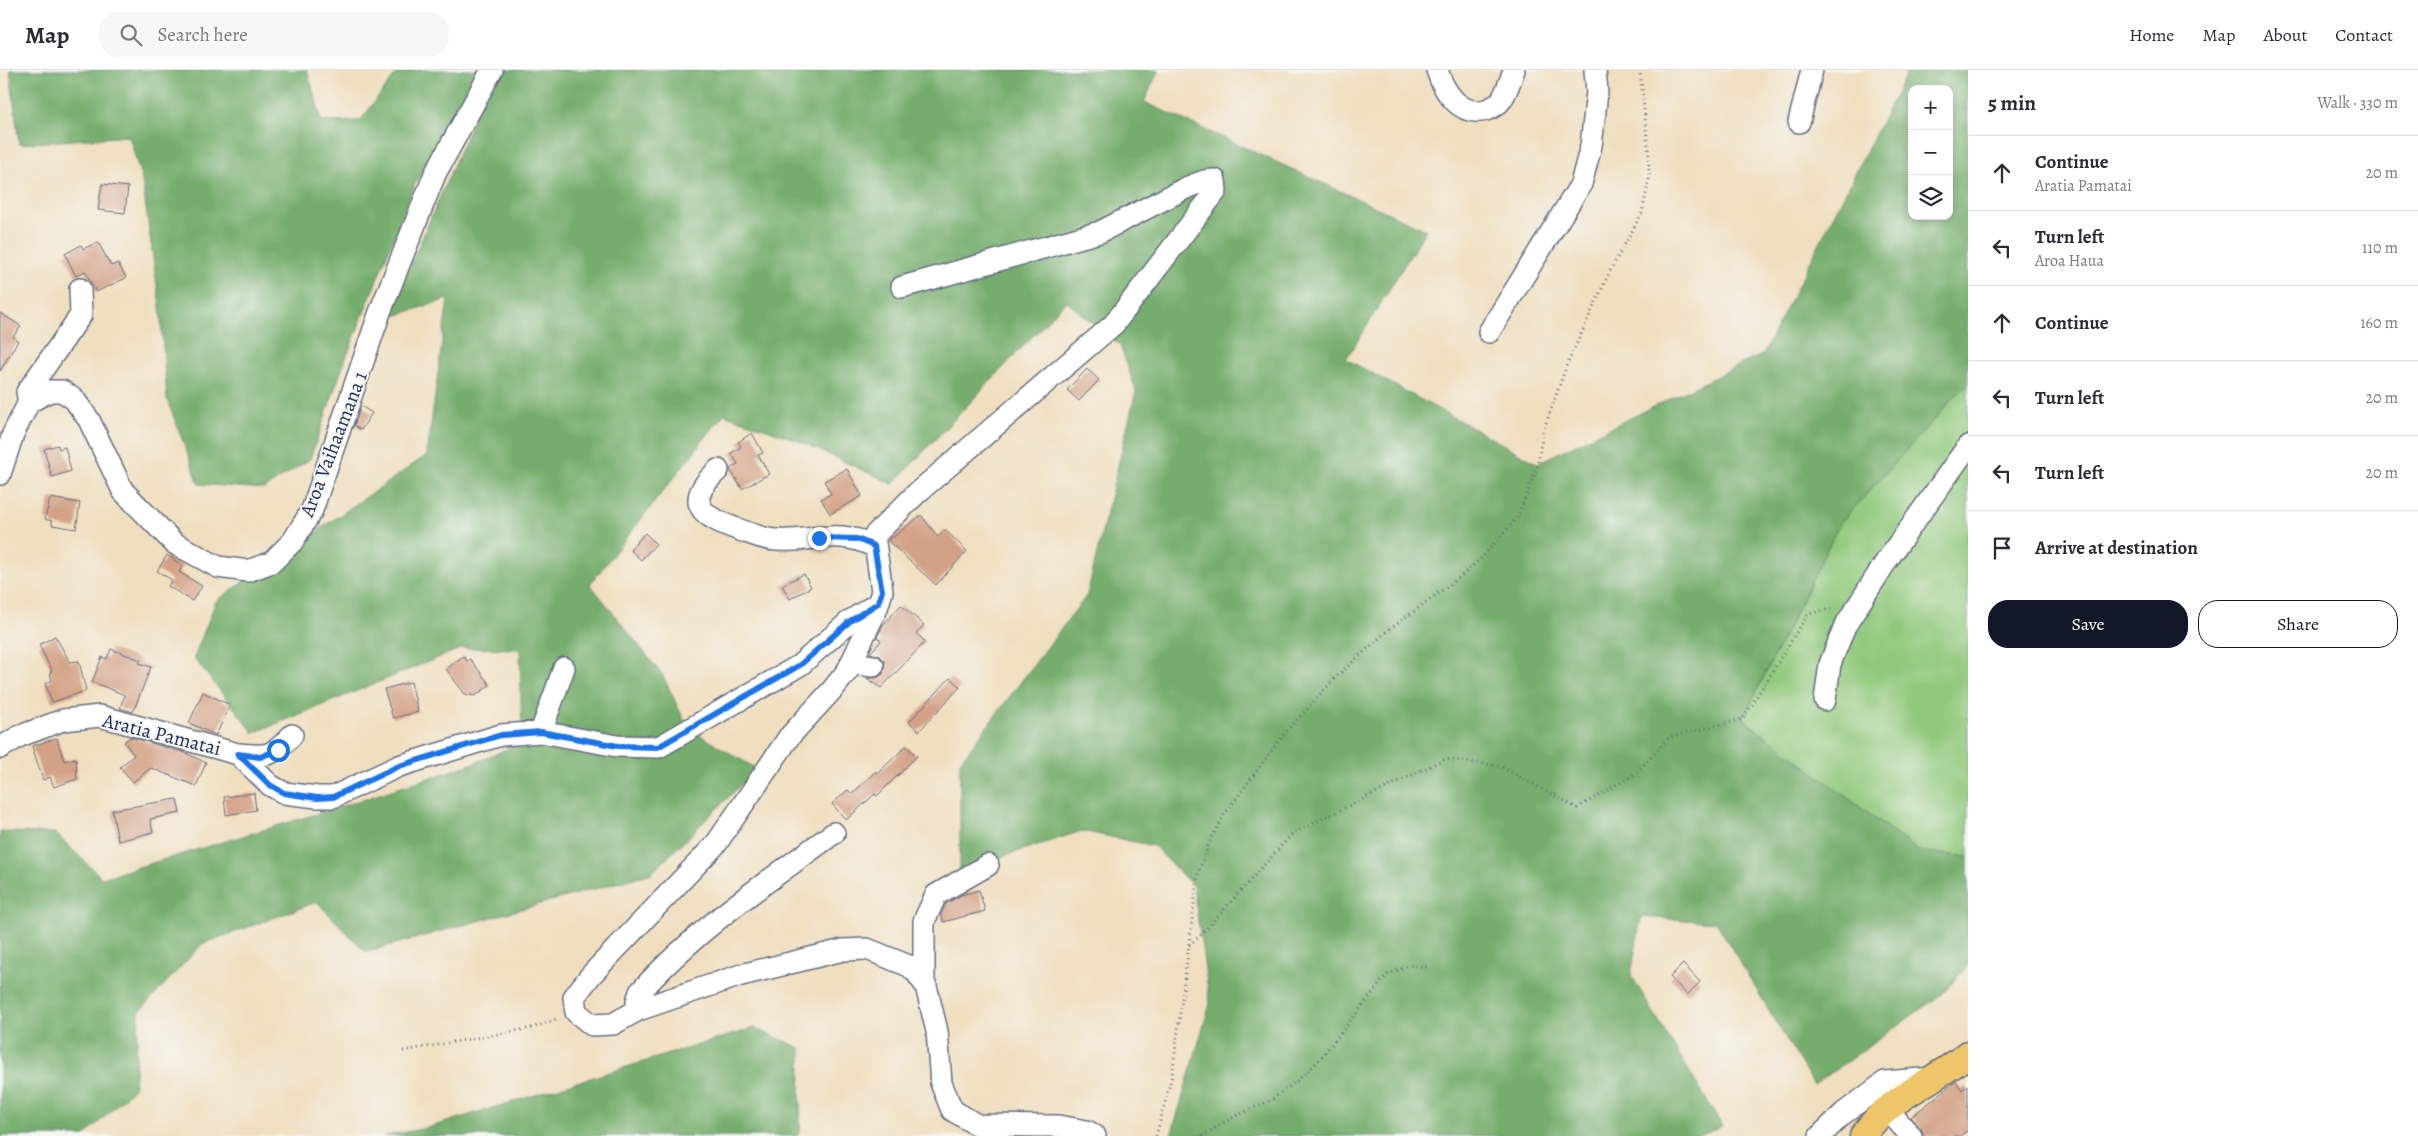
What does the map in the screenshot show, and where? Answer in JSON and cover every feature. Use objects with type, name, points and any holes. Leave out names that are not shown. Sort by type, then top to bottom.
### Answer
[{"type":"main road","points":[[1863,1136],[1872,1122],[1887,1109],[1936,1078],[1968,1054]]},
{"type":"street","name":"Aroa Vaihaamana 1","points":[[29,402],[50,391],[62,392],[74,399],[89,420],[124,491],[174,543],[218,567],[248,571],[272,562],[293,541],[312,510],[380,312],[435,174],[492,70]]},
{"type":"street","points":[[1437,70],[1449,96],[1467,111],[1478,112],[1492,108],[1501,101],[1514,70]]},
{"type":"street","points":[[1489,332],[1581,184],[1591,146],[1596,70]]},
{"type":"street","points":[[1799,122],[1812,70]]},
{"type":"street","points":[[902,287],[1100,232],[1188,188],[1204,181],[1215,180],[1216,191],[1114,324],[884,524],[874,536],[882,591],[851,663],[833,689],[789,737],[716,844],[591,975],[574,997],[576,1012],[592,1025],[613,1024],[638,1010],[741,976],[843,950],[867,949],[893,959],[916,972],[924,983]]},
{"type":"street","points":[[0,474],[13,434],[29,402],[27,392],[81,315],[80,289]]},
{"type":"street","points":[[1825,700],[1830,664],[1845,626],[1887,560],[1968,446]]},
{"type":"street","points":[[718,470],[704,483],[699,493],[700,504],[705,514],[716,521],[776,540],[840,537],[857,539],[874,546]]},
{"type":"street","points":[[238,754],[270,785],[284,793],[298,796],[333,797],[399,766],[501,735],[541,732],[618,746],[658,747],[800,665],[850,621],[878,603]]},
{"type":"street","points":[[851,663],[873,666]]},
{"type":"street","points":[[541,732],[564,668]]},
{"type":"street","name":"Aratia Pamatai","points":[[0,748],[20,736],[63,720],[100,716],[238,754],[260,757],[278,750],[292,735]]},
{"type":"street","points":[[638,1010],[637,1001],[640,992],[682,950],[773,878],[834,833]]},
{"type":"street","points":[[988,865],[936,894],[924,921],[924,983],[937,1032],[942,1083],[952,1110],[977,1125],[1058,1126],[1087,1131],[1095,1136]]},
{"type":"street","points":[[1820,1136],[1844,1113],[1885,1082],[1936,1078]]},
{"type":"street","points":[[1887,1109],[1911,1136]]},
{"type":"path","points":[[1156,1136],[1164,1114],[1172,1076],[1198,874],[1209,844],[1224,814],[1284,734],[1336,677],[1387,631],[1459,578],[1480,559],[1517,518],[1537,468],[1544,432],[1566,367],[1610,271],[1642,212],[1649,180],[1649,165],[1648,128],[1640,70]]},
{"type":"path","points":[[1188,946],[1199,937],[1294,833],[1445,759],[1500,766],[1577,808],[1635,774],[1670,737],[1743,719],[1808,614],[1860,602]]},
{"type":"path","points":[[1202,1136],[1233,1118],[1271,1100],[1297,1081],[1319,1060],[1387,975],[1409,965],[1427,967]]},
{"type":"path","points":[[403,1051],[532,1028],[576,1012]]},
{"type":"green space","points":[[10,70],[307,70],[322,122],[360,121],[399,70],[482,70],[415,184],[344,363],[310,459],[264,489],[199,484],[167,399],[160,306],[142,180],[129,136],[19,144]]},
{"type":"green space","points":[[503,70],[1159,70],[1144,102],[1426,230],[1346,359],[1537,463],[1763,354],[1908,70],[1968,70],[1968,386],[1962,389],[1840,523],[1743,719],[1918,851],[1968,857],[1968,965],[1942,994],[1814,1085],[1716,922],[1641,917],[1631,975],[1722,1126],[1700,1136],[1171,1136],[1210,1004],[1193,886],[1154,846],[1082,831],[960,870],[960,762],[1087,595],[1136,391],[1120,345],[1066,301],[893,484],[797,440],[724,414],[590,584],[663,676],[688,728],[757,769],[652,873],[366,952],[317,902],[202,944],[139,1012],[134,1088],[85,1136],[0,1136],[0,832],[55,833],[102,878],[330,810],[475,763],[522,742],[520,649],[462,648],[254,733],[194,658],[216,601],[427,455],[448,299],[388,318],[481,101]]},
{"type":"green space","points":[[1968,386],[1968,857],[1918,851],[1743,719],[1840,523],[1962,389]]},
{"type":"green space","points":[[754,1028],[801,1048],[800,1132],[797,1136],[385,1136],[427,1128]]},
{"type":"building","points":[[102,184],[128,187],[125,213],[98,210]]},
{"type":"building","points":[[98,242],[111,266],[118,263],[126,278],[96,292],[85,271],[76,276],[65,254],[81,245],[83,249]]},
{"type":"building","points":[[0,313],[21,326],[13,337],[18,341],[0,371]]},
{"type":"building","points":[[1087,369],[1099,380],[1079,401],[1067,390]]},
{"type":"building","points":[[361,406],[372,413],[361,430],[354,425]]},
{"type":"building","points":[[752,433],[763,453],[758,455],[769,474],[742,489],[730,469],[738,464],[731,453],[741,447],[738,442]]},
{"type":"building","points":[[58,445],[59,449],[65,447],[71,471],[52,477],[44,449]]},
{"type":"building","points":[[847,469],[862,496],[830,514],[821,499],[831,494],[824,481]]},
{"type":"building","points":[[50,498],[80,503],[76,529],[52,525],[52,521],[45,519]]},
{"type":"building","points":[[921,515],[938,537],[945,530],[967,551],[936,585],[888,541]]},
{"type":"building","points":[[645,533],[656,544],[641,560],[630,550]]},
{"type":"building","points":[[167,555],[183,566],[179,572],[202,586],[192,601],[168,586],[172,580],[157,571]]},
{"type":"building","points":[[804,574],[811,587],[790,599],[782,585]]},
{"type":"building","points":[[901,605],[924,625],[916,633],[925,642],[881,688],[867,678],[877,678],[883,674],[885,662],[880,656],[870,653],[881,641],[877,637],[883,625]]},
{"type":"building","points":[[55,636],[70,662],[79,661],[86,691],[52,702],[45,683],[52,681],[50,672],[52,671],[39,645]]},
{"type":"building","points":[[111,649],[141,660],[139,663],[151,667],[133,712],[120,708],[125,695],[92,682],[102,657],[107,659]]},
{"type":"building","points":[[463,656],[467,661],[470,659],[490,685],[475,696],[465,694],[446,669]]},
{"type":"building","points":[[950,678],[960,687],[919,731],[909,722]]},
{"type":"building","points":[[411,682],[418,712],[393,718],[384,689]]},
{"type":"building","points":[[203,692],[230,705],[216,735],[189,723]]},
{"type":"building","points":[[130,737],[186,753],[206,763],[196,786],[151,768],[133,782],[120,767],[134,755],[124,742]]},
{"type":"building","points":[[57,738],[64,761],[76,758],[77,779],[54,787],[50,777],[43,780],[32,746]]},
{"type":"building","points":[[906,746],[917,756],[877,796],[875,794],[846,820],[832,804],[848,790],[852,794],[876,771],[877,774]]},
{"type":"building","points":[[254,793],[256,810],[226,815],[224,797]]},
{"type":"building","points":[[177,799],[180,813],[150,819],[153,832],[118,841],[112,810]]},
{"type":"building","points":[[979,890],[985,911],[943,922],[941,914],[946,904],[961,895]]},
{"type":"building","points":[[1683,964],[1700,982],[1687,995],[1670,977]]},
{"type":"building","points":[[1956,1081],[1962,1090],[1968,1085],[1968,1130],[1960,1136],[1923,1136],[1921,1128],[1911,1117]]},
{"type":"route","points":[[278,750],[260,757],[238,754],[270,785],[284,793],[317,798],[333,797],[399,766],[487,741],[501,735],[541,732],[618,746],[658,747],[800,665],[850,621],[878,603],[882,591],[881,576],[874,546],[857,539],[840,537],[819,538]]}]
